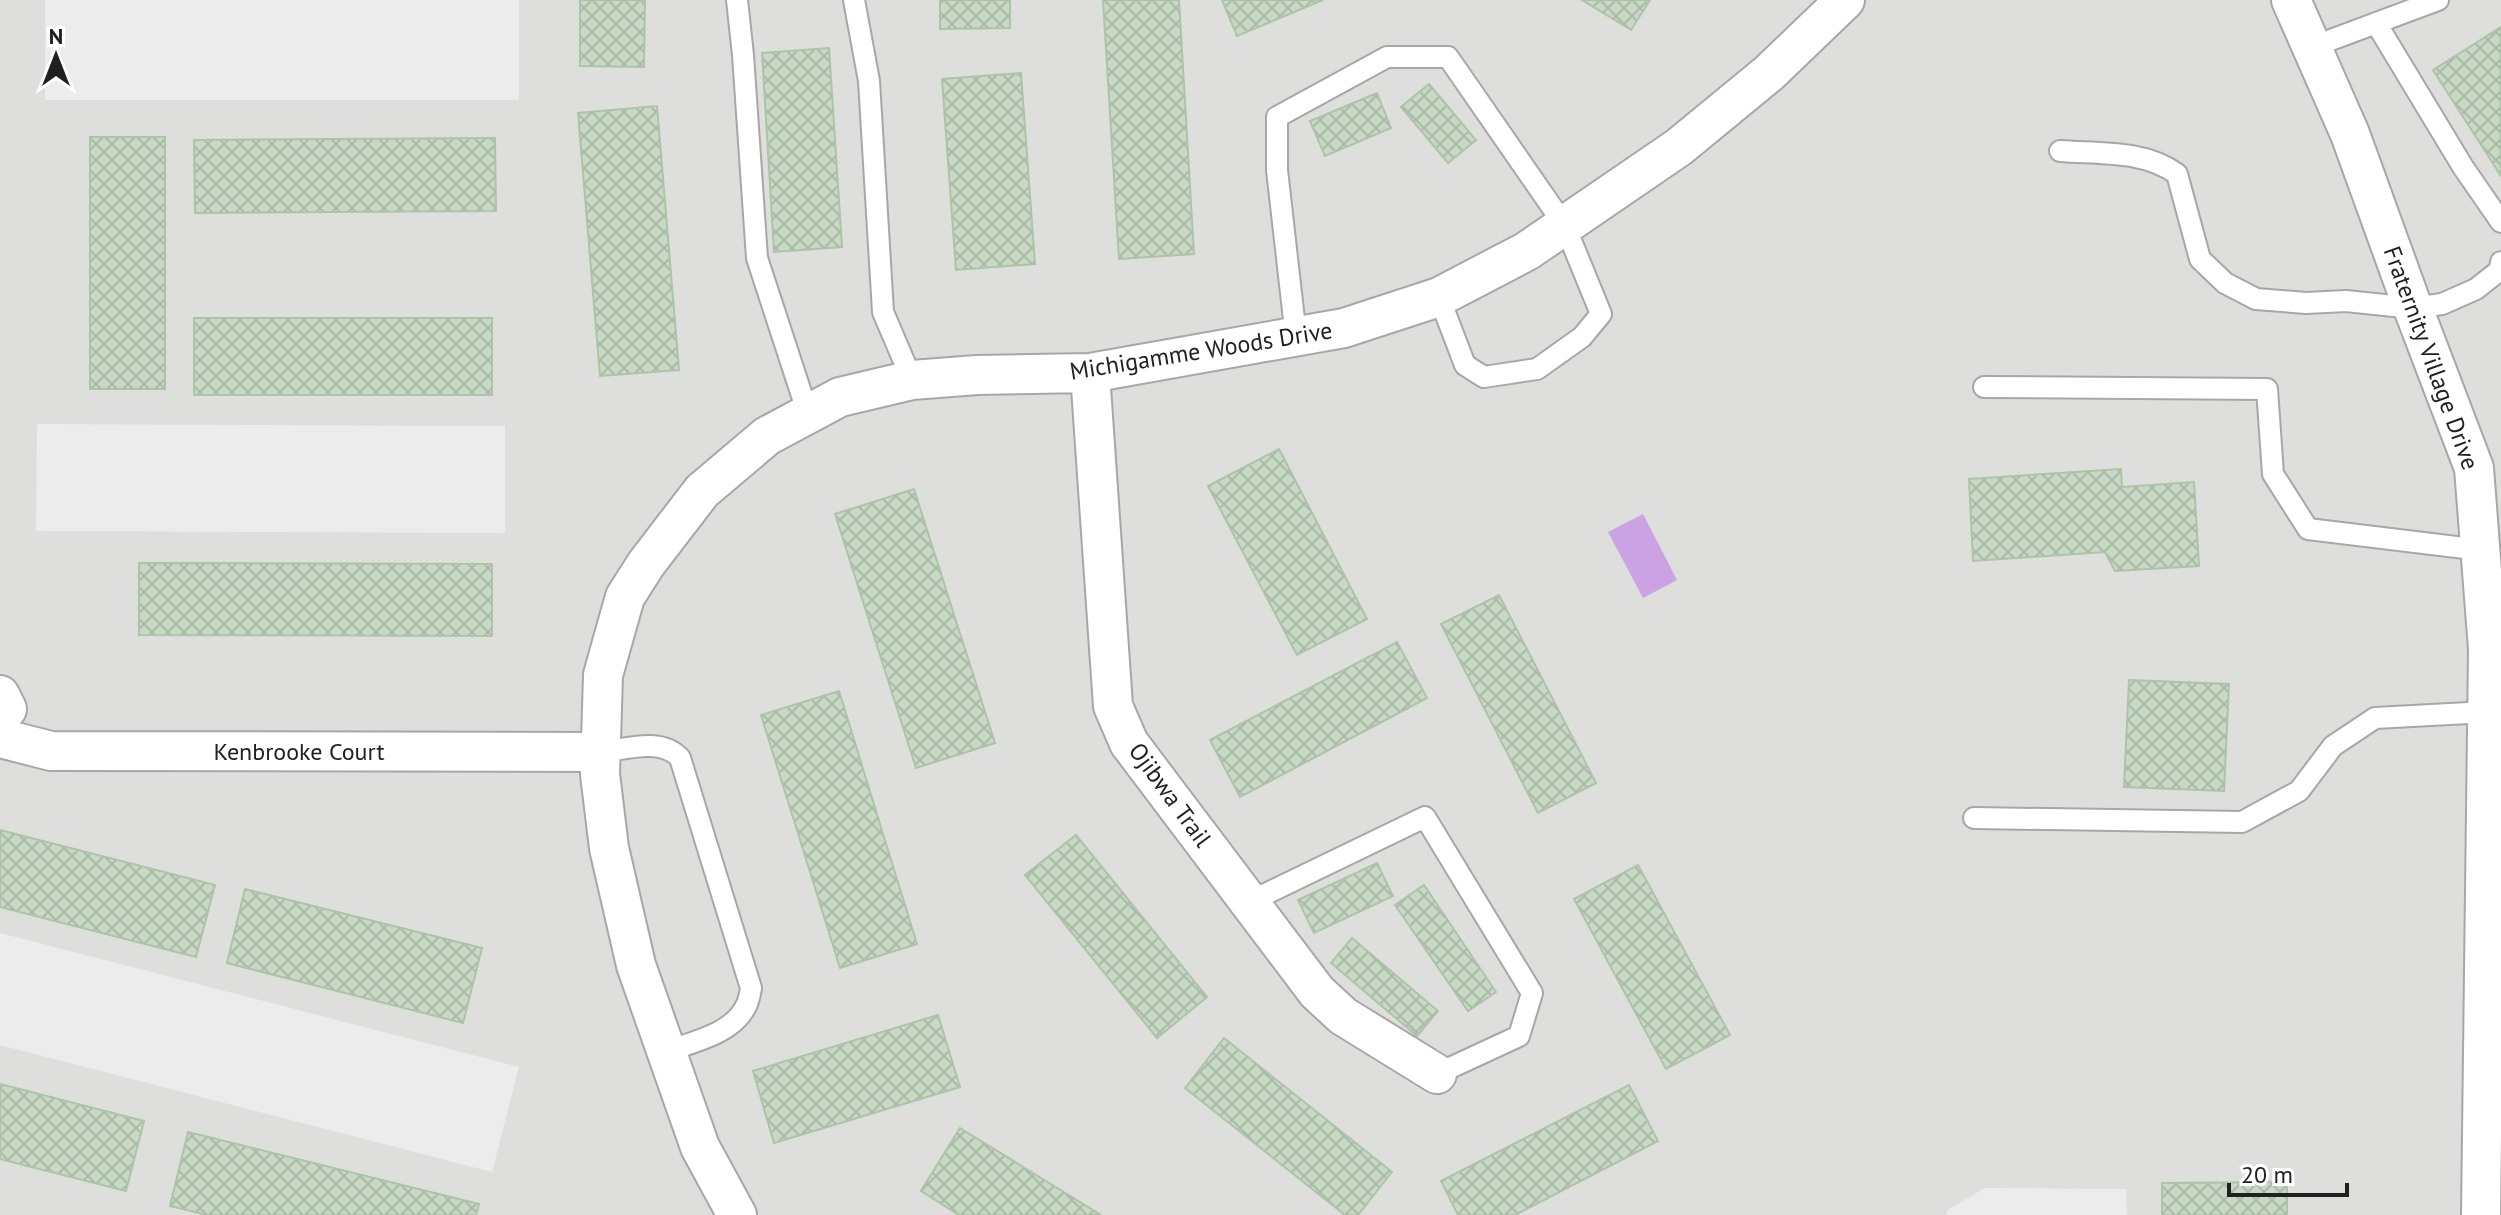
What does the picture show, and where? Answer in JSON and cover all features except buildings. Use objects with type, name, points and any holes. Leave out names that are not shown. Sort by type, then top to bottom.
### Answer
[{"type":"street","name":"Michigamme Woods Drive","points":[[737,1215],[700,1147],[636,965],[609,848],[600,774],[603,675],[625,597],[646,564],[702,491],[767,436],[840,397],[912,380],[977,375],[1090,373],[1344,328],[1439,297],[1527,251],[1679,147],[1769,73],[1845,0]]},
{"type":"street","name":"Fraternity Village Drive","points":[[2291,0],[2350,134],[2413,308],[2488,460],[2481,550],[2495,649],[2487,712],[2493,926],[2492,1146],[2481,1215]]},
{"type":"street","name":"Ojibwa Trail","points":[[1090,373],[1113,706],[1129,743],[1317,992],[1343,1016],[1437,1074]]},
{"type":"street","points":[[0,695],[7,709],[0,717]]},
{"type":"street","name":"Kenbrooke Court","points":[[0,738],[51,751],[601,752]]},
{"type":"lane","points":[[737,0],[757,258],[808,414]]},
{"type":"lane","points":[[854,0],[869,81],[883,312],[912,380]]},
{"type":"lane","points":[[2312,47],[2438,0]]},
{"type":"lane","points":[[2376,23],[2463,167],[2501,222]]},
{"type":"lane","points":[[1296,337],[1277,170],[1277,117],[1387,57],[1448,57],[1565,226],[1601,314],[1582,337],[1537,369],[1484,377],[1465,365],[1439,297]]},
{"type":"lane","points":[[2060,151],[2144,157],[2163,164],[2177,174],[2200,259],[2225,283],[2256,299],[2306,303],[2346,301],[2413,308],[2442,304],[2476,289],[2500,270],[2501,262]]},
{"type":"lane","points":[[1984,387],[2267,389],[2273,474],[2308,529],[2481,550]]},
{"type":"lane","points":[[1974,818],[2242,822],[2299,791],[2333,746],[2375,718],[2487,712]]},
{"type":"lane","points":[[601,752],[662,747],[680,758],[751,988],[747,1005],[730,1025],[665,1052]]},
{"type":"lane","points":[[1249,902],[1425,817],[1532,993],[1519,1036],[1437,1074]]},
{"type":"shaded area","points":[[0,0],[2501,0],[2501,1215],[0,1215]]},
{"type":"shaded area","points":[[45,0],[519,0],[519,100],[45,100]]},
{"type":"shaded area","points":[[37,424],[505,426],[505,533],[36,531]]},
{"type":"shaded area","points":[[1643,514],[1677,580],[1643,598],[1608,532]]},
{"type":"shaded area","points":[[0,933],[519,1067],[492,1172],[0,1045]]},
{"type":"shaded area","points":[[1985,1188],[2126,1189],[2127,1215],[1947,1215],[1947,1210]]}]
